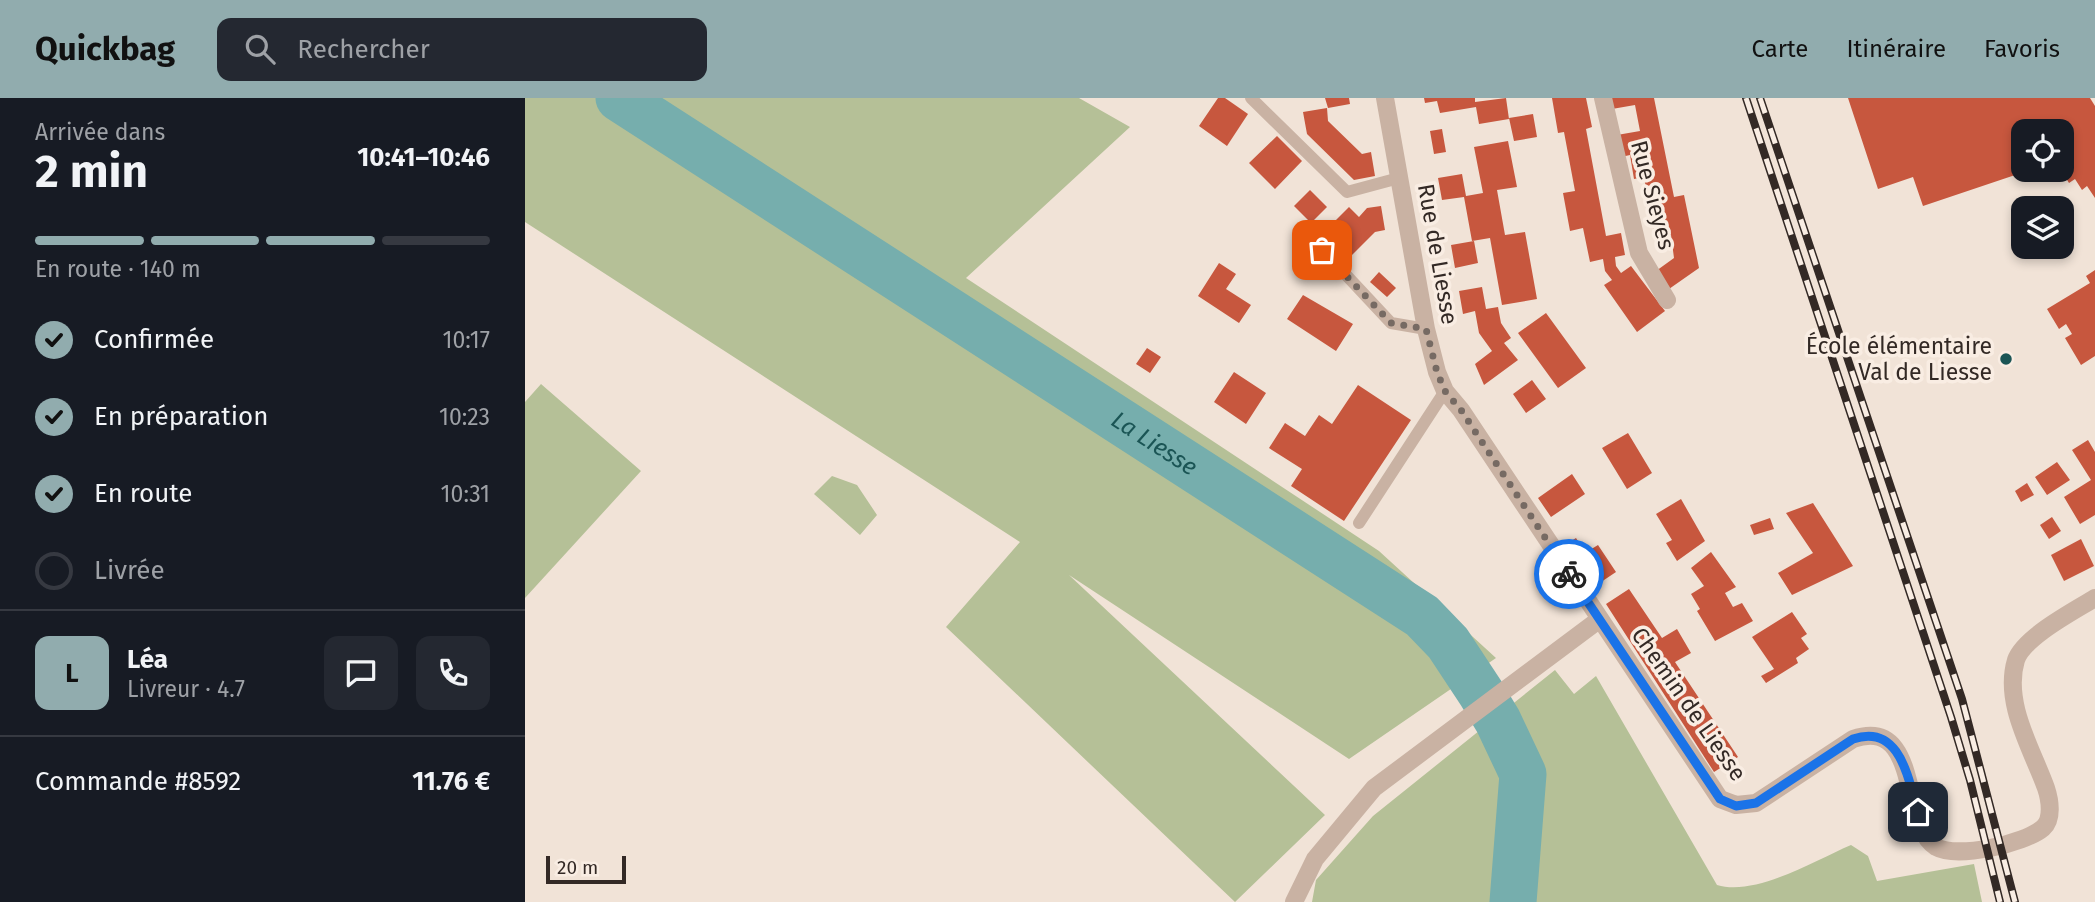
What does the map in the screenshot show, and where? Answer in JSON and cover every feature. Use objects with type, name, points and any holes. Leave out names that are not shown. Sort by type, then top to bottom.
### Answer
[{"type":"street","name":"Rue de Liesse","points":[[1385,98],[1426,329],[1445,391],[1461,410]]},
{"type":"street","name":"Rue Sieyes","points":[[1602,98],[1639,253],[1667,300]]},
{"type":"street","name":"Chemin de Liesse","points":[[1461,410],[1720,799],[1736,806],[1756,803],[1853,739],[1868,734],[1883,737],[1905,768],[1924,834],[1933,845],[1957,853],[1973,852],[2026,837],[2043,828],[2048,821],[2047,792],[2013,701],[2017,659],[2035,638],[2095,598]]},
{"type":"street","name":"Chemin de Liesse","points":[[1294,902],[1315,859],[1374,788],[1600,619]]},
{"type":"lane","points":[[1251,98],[1347,192],[1399,178]]},
{"type":"lane","points":[[1305,232],[1391,323],[1426,329]]},
{"type":"lane","points":[[1359,523],[1445,391]]},
{"type":"green space","points":[[525,98],[1079,98],[1130,127],[966,278],[1379,551],[1496,658],[1349,759],[1069,575],[1325,815],[1235,902],[946,627],[1020,542],[525,222]]},
{"type":"green space","points":[[541,384],[641,471],[525,598],[525,402]]},
{"type":"green space","points":[[832,476],[857,485],[877,515],[860,535],[814,494]]},
{"type":"green space","points":[[1555,670],[1574,694],[1596,676],[1717,885],[1749,886],[1767,882],[1851,845],[1868,856],[1877,881],[1974,864],[1982,902],[1312,902],[1316,880],[1373,816]]},
{"type":"building","points":[[1218,98],[1225,98],[1248,114],[1227,146],[1199,126]]},
{"type":"building","points":[[1325,98],[1349,98],[1350,104],[1328,108]]},
{"type":"building","points":[[1424,98],[1475,98],[1475,102],[1506,98],[1509,119],[1479,124],[1476,107],[1440,113],[1437,101],[1425,103]]},
{"type":"building","points":[[1552,98],[1586,98],[1592,127],[1586,129],[1606,236],[1621,233],[1625,255],[1615,257],[1616,266],[1621,273],[1631,266],[1665,311],[1637,332],[1604,285],[1612,280],[1605,271],[1603,259],[1590,262],[1583,228],[1570,231],[1563,193],[1575,191],[1564,132],[1558,133]]},
{"type":"building","points":[[1610,98],[1654,98],[1674,197],[1684,195],[1699,268],[1669,289],[1656,271],[1674,258],[1671,235],[1655,238],[1644,177],[1634,179],[1630,155],[1621,157],[1617,135],[1640,131],[1635,105],[1612,109]]},
{"type":"building","points":[[1848,98],[2090,98],[2095,106],[2095,198],[2087,186],[2082,190],[2074,180],[2074,119],[2011,119],[2011,176],[1923,206],[1913,177],[1878,189]]},
{"type":"building","points":[[1327,108],[1328,121],[1362,154],[1371,152],[1375,176],[1354,180],[1307,134],[1303,112]]},
{"type":"building","points":[[1533,114],[1537,137],[1514,141],[1509,118]]},
{"type":"building","points":[[1442,129],[1446,152],[1434,154],[1430,131]]},
{"type":"building","points":[[1277,136],[1302,161],[1275,189],[1249,163]]},
{"type":"building","points":[[1508,141],[1517,187],[1497,190],[1505,235],[1525,232],[1537,299],[1502,305],[1490,238],[1472,241],[1464,197],[1442,200],[1438,178],[1462,174],[1466,196],[1483,193],[1474,147]]},
{"type":"building","points":[[1310,190],[1327,207],[1311,223],[1294,206]]},
{"type":"building","points":[[1381,206],[1385,230],[1375,232],[1348,259],[1322,234],[1349,207],[1359,217],[1367,208]]},
{"type":"building","points":[[1474,241],[1478,263],[1455,268],[1451,245]]},
{"type":"building","points":[[1219,263],[1236,274],[1226,289],[1251,305],[1239,323],[1198,296]]},
{"type":"building","points":[[2095,270],[2095,356],[2081,365],[2065,338],[2072,334],[2066,324],[2059,329],[2047,309],[2090,283],[2086,276]]},
{"type":"building","points":[[1379,272],[1396,288],[1387,297],[1370,282]]},
{"type":"building","points":[[1482,287],[1486,309],[1498,307],[1501,323],[1511,338],[1504,343],[1518,360],[1484,385],[1475,364],[1492,351],[1479,333],[1475,311],[1463,314],[1459,291]]},
{"type":"building","points":[[1303,295],[1353,324],[1336,351],[1287,319]]},
{"type":"building","points":[[1546,313],[1586,368],[1558,388],[1518,333]]},
{"type":"building","points":[[1147,348],[1161,357],[1150,373],[1136,364]]},
{"type":"building","points":[[1234,372],[1266,393],[1246,424],[1214,402]]},
{"type":"building","points":[[1532,380],[1546,399],[1526,413],[1513,394]]},
{"type":"building","points":[[1358,385],[1411,420],[1344,521],[1291,486],[1302,469],[1269,448],[1285,423],[1305,436],[1319,415],[1332,424]]},
{"type":"building","points":[[1628,433],[1652,473],[1627,489],[1602,448]]},
{"type":"building","points":[[2088,440],[2095,452],[2095,515],[2080,524],[2064,497],[2091,480],[2072,450]]},
{"type":"building","points":[[2057,462],[2070,480],[2047,495],[2035,477]]},
{"type":"building","points":[[1572,474],[1585,494],[1551,517],[1538,498]]},
{"type":"building","points":[[2027,483],[2034,495],[2021,502],[2015,491]]},
{"type":"building","points":[[1681,499],[1705,541],[1677,561],[1666,543],[1672,540],[1656,514]]},
{"type":"building","points":[[1813,503],[1853,566],[1792,595],[1778,573],[1813,553],[1786,513]]},
{"type":"building","points":[[2052,517],[2061,531],[2049,539],[2040,525]]},
{"type":"building","points":[[1770,518],[1774,529],[1754,535],[1750,525]]},
{"type":"building","points":[[1576,538],[1585,553],[1598,545],[1616,572],[1595,586],[1568,543]]},
{"type":"building","points":[[2081,539],[2094,566],[2064,581],[2051,555]]},
{"type":"building","points":[[1711,552],[1736,587],[1725,593],[1733,607],[1742,603],[1753,621],[1715,641],[1697,611],[1700,609],[1691,594],[1704,586],[1691,568]]},
{"type":"building","points":[[1629,589],[1662,638],[1677,629],[1691,653],[1675,662],[1738,757],[1714,772],[1606,604]]},
{"type":"building","points":[[1792,612],[1807,634],[1801,638],[1809,649],[1796,658],[1798,663],[1766,683],[1761,676],[1774,669],[1752,637]]},
{"type":"waterway","name":"La Liesse","points":[[619,98],[1422,616],[1448,643],[1481,693],[1498,721],[1523,774],[1513,902]]},
{"type":"railway","points":[[1746,98],[1951,717],[1970,780],[2000,902]]},
{"type":"railway","points":[[1760,98],[1962,699],[2015,902]]},
{"type":"way so far","points":[[1322,250],[1391,323],[1426,329],[1445,391],[1461,410],[1569,574]]},
{"type":"place","name":"École élémentaire Val de Liesse","points":[[2006,359]]},
{"type":"route","points":[[1569,574],[1720,799],[1736,806],[1756,803],[1853,739],[1868,734],[1883,737],[1894,749],[1905,768],[1918,812]]}]
